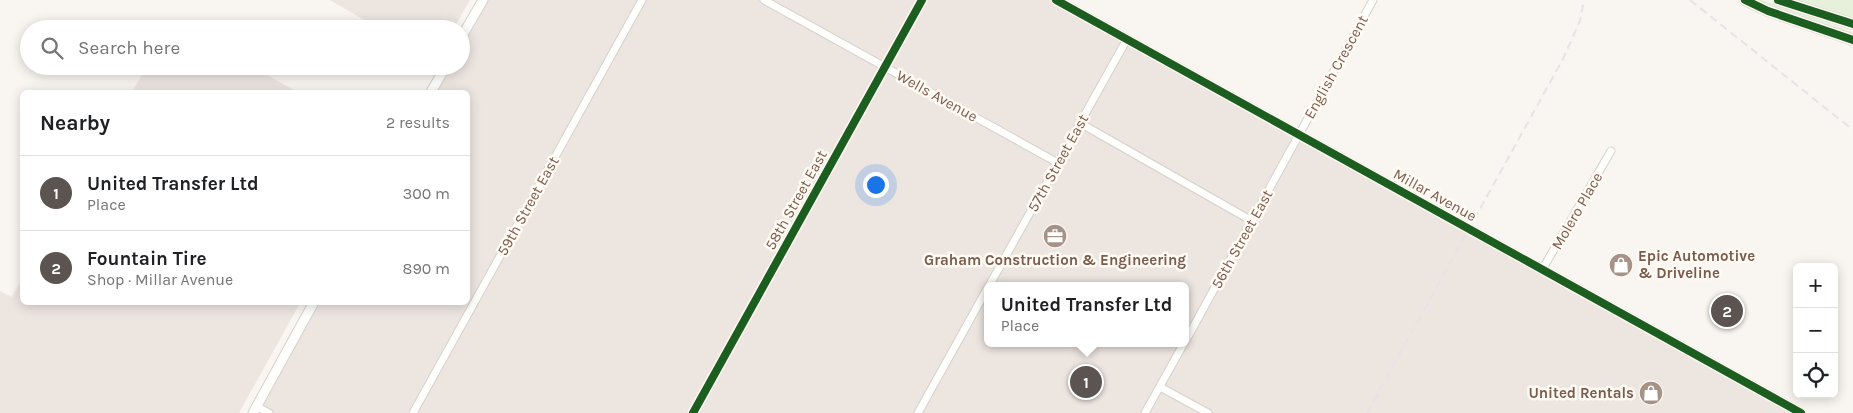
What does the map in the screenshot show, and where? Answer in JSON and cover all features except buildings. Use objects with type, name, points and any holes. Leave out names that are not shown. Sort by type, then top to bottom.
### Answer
[{"type":"main road","points":[[1745,0],[1768,11],[1853,40]]},
{"type":"main road","points":[[1778,0],[1853,24]]},
{"type":"street","points":[[470,22],[483,0]]},
{"type":"street","name":"59th Street East","points":[[413,413],[642,0]]},
{"type":"street","name":"Wells Avenue","points":[[764,0],[1058,162]]},
{"type":"street","name":"58th Street East","points":[[693,413],[922,0]]},
{"type":"street","name":"Millar Avenue","points":[[1056,0],[1800,413]]},
{"type":"street","name":"English Crescent","points":[[1298,135],[1373,0]]},
{"type":"street","name":"57th Street East","points":[[991,282],[1127,39]]},
{"type":"street","points":[[432,90],[441,75]]},
{"type":"street","points":[[1080,123],[1252,221]]},
{"type":"street","name":"56th Street East","points":[[1189,336],[1298,135]]},
{"type":"street","name":"Molero Place","points":[[1542,270],[1611,151]]},
{"type":"street","points":[[918,413],[984,294]]},
{"type":"street","points":[[269,413],[255,410],[312,305]]},
{"type":"street","name":"56th Street East","points":[[1145,413],[1183,347]]},
{"type":"street","points":[[1160,387],[1208,413]]},
{"type":"shaded area","points":[[330,0],[470,0],[458,20],[364,20]]},
{"type":"shaded area","points":[[483,0],[1056,0],[1800,413],[269,413],[256,406],[313,305],[470,305],[470,90],[432,90],[441,75],[470,75],[470,22]]},
{"type":"shaded area","points":[[142,75],[268,75],[294,90],[133,90]]},
{"type":"shaded area","points":[[20,283],[20,305],[299,305],[239,413],[0,413],[0,291],[12,297]]},
{"type":"green space","points":[[1757,0],[1763,0],[1853,32],[1853,35],[1794,15]]},
{"type":"green space","points":[[1794,0],[1853,0],[1853,20]]},
{"type":"railway","points":[[1367,413],[1563,59],[1580,21],[1584,0]]},
{"type":"railway","points":[[1690,0],[1853,130]]},
{"type":"cycle path","points":[[693,413],[922,0]]},
{"type":"cycle path","points":[[1056,0],[1801,413]]},
{"type":"cycle path","points":[[1745,0],[1768,11],[1853,40]]},
{"type":"cycle path","points":[[1778,0],[1853,24]]},
{"type":"place","name":"Graham Construction & Engineering","points":[[1055,236]]},
{"type":"place","name":"Epic Automotive & Driveline","points":[[1621,265]]},
{"type":"place","name":"Fountain Tire","points":[[1727,311]]},
{"type":"place","name":"United Transfer Ltd","points":[[1086,382]]},
{"type":"place","name":"United Rentals","points":[[1651,393]]}]
